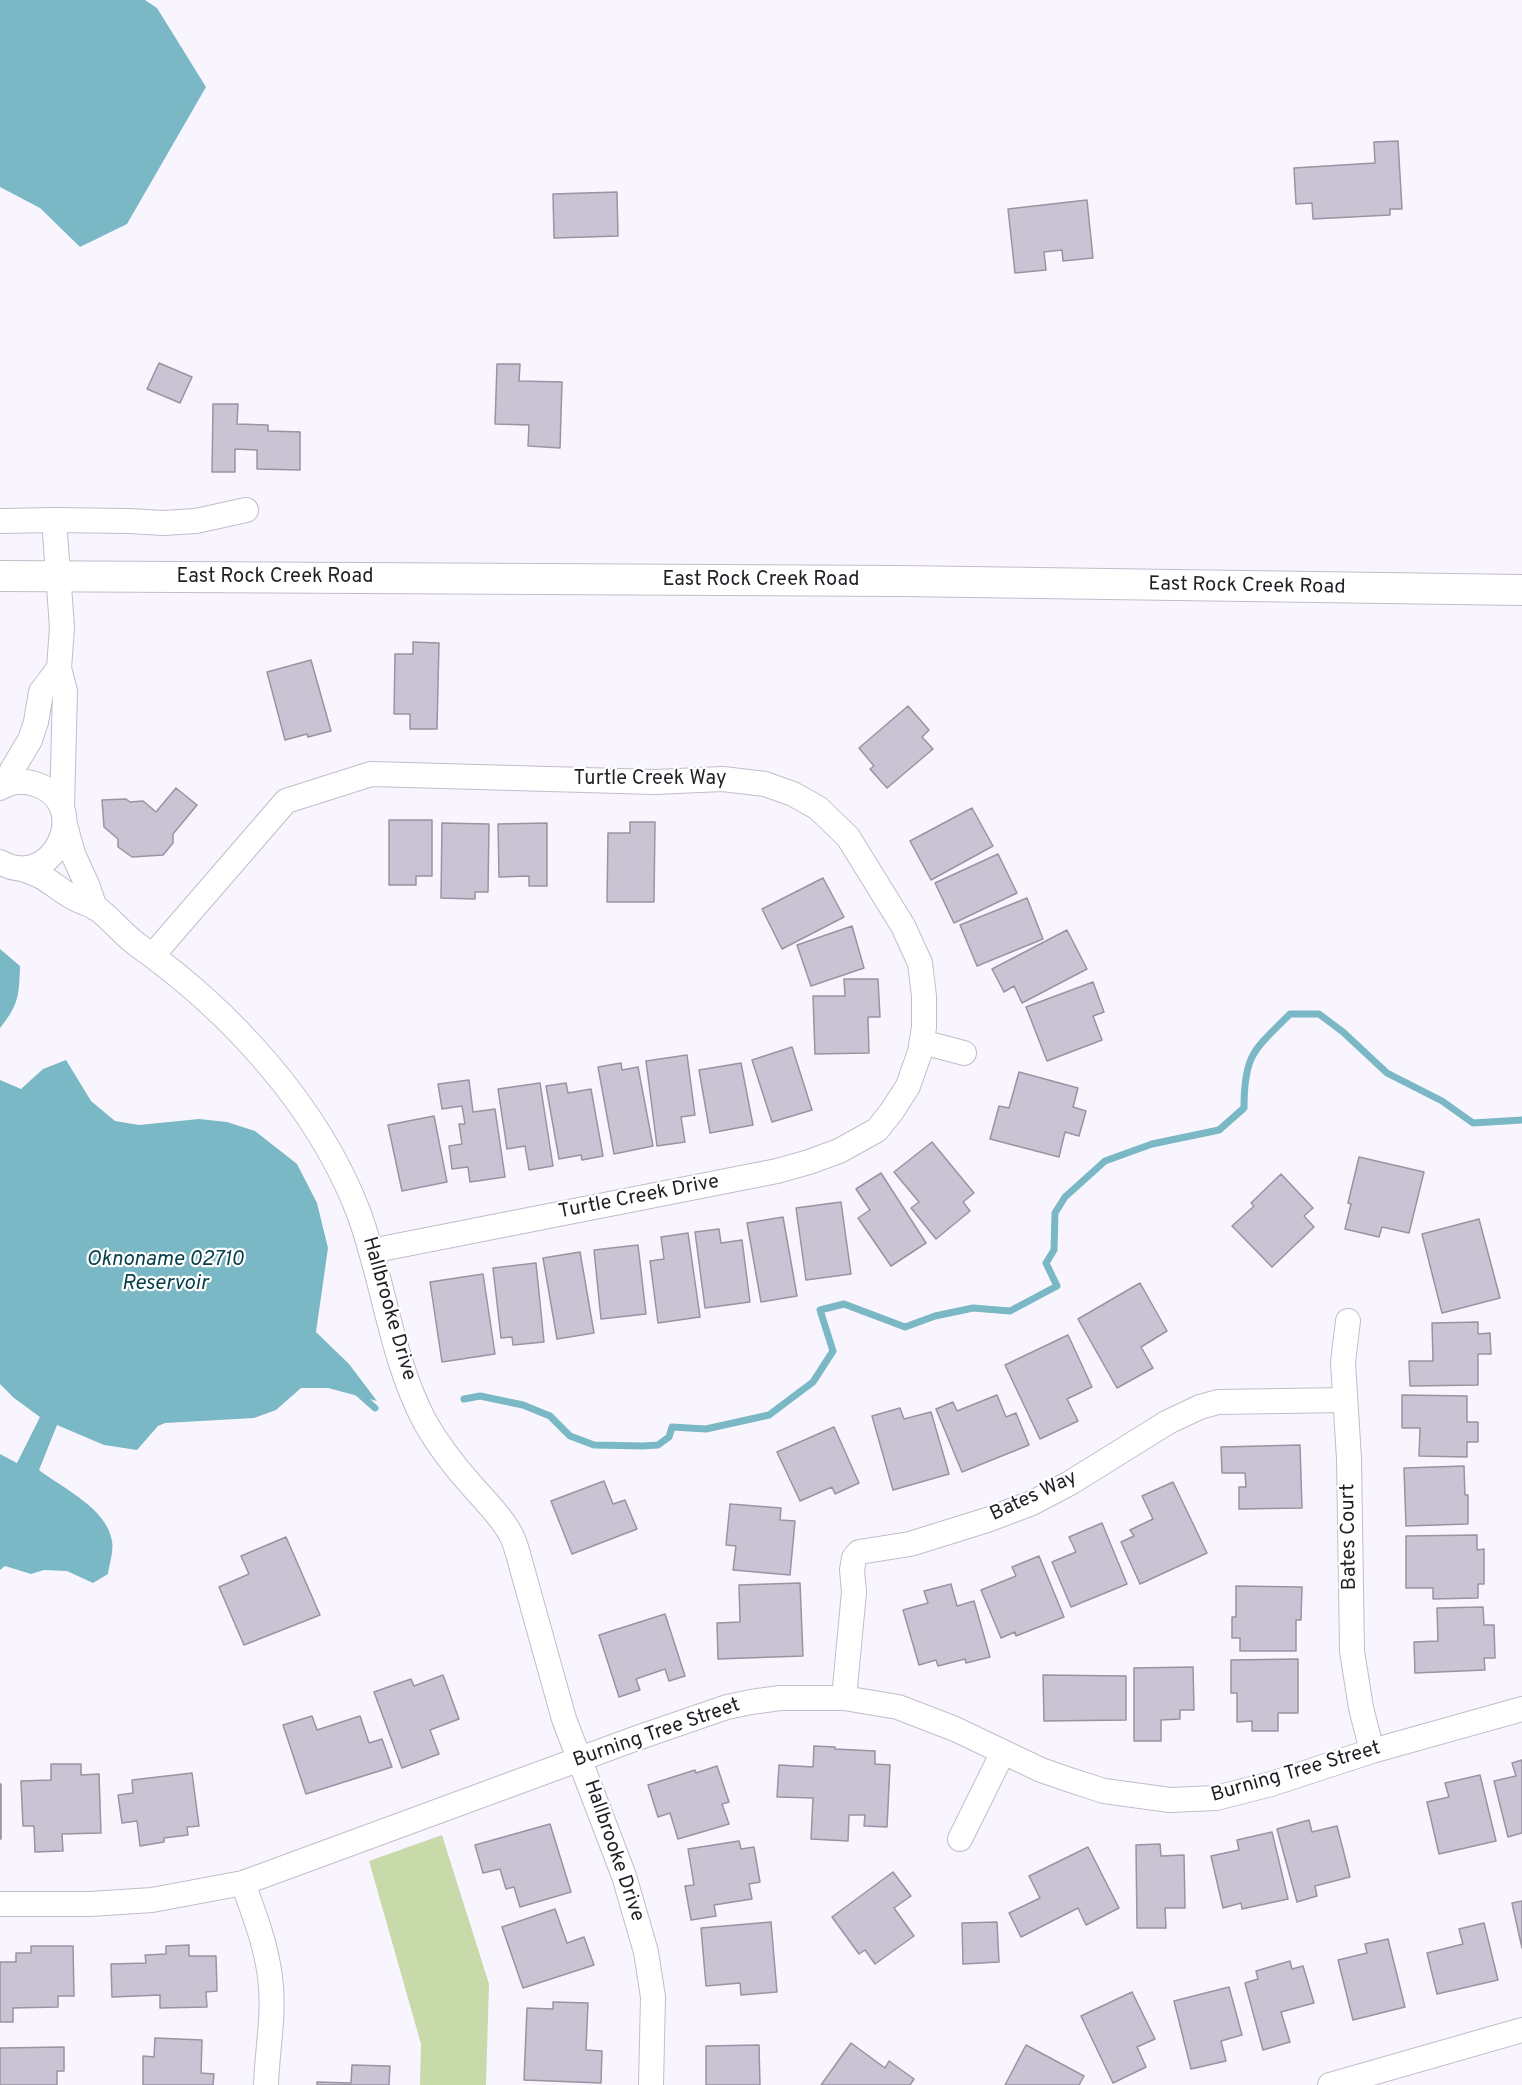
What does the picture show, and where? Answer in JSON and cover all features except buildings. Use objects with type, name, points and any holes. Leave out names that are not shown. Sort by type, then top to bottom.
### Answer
[{"type":"street","points":[[0,521],[163,523],[196,521],[246,510]]},
{"type":"street","name":"Hallbrooke Drive","points":[[10,865],[34,866],[56,851],[63,839],[65,691],[59,668],[62,627],[54,520]]},
{"type":"street","name":"East Rock Creek Road","points":[[0,576],[900,581],[1522,590]]},
{"type":"street","name":"Hallbrooke Drive","points":[[3,785],[30,740],[36,722],[40,692],[59,668]]},
{"type":"street","name":"Turtle Creek Way","points":[[153,955],[191,914],[286,801],[372,774],[655,782],[723,779],[765,784],[793,794],[818,808],[848,837],[903,926],[920,963],[924,996],[922,1042],[908,1086],[892,1111]]},
{"type":"street","name":"Hallbrooke Drive","points":[[3,785],[25,781],[44,787],[55,796],[64,816],[73,854],[95,908]]},
{"type":"street","name":"Hallbrooke Drive","points":[[10,865],[40,876],[75,899],[95,908],[215,1008],[272,1070],[299,1105],[340,1170],[358,1210],[372,1251],[382,1300],[400,1362],[425,1421],[443,1450],[510,1533],[518,1554],[564,1719],[624,1876],[646,1952],[653,1997],[651,2085]]},
{"type":"street","points":[[922,1042],[964,1053]]},
{"type":"street","name":"Turtle Creek Drive","points":[[372,1251],[732,1180],[809,1162],[868,1136],[877,1130],[892,1111]]},
{"type":"street","name":"Bates Court","points":[[1348,1321],[1343,1362],[1349,1459],[1352,1650],[1361,1708],[1372,1751]]},
{"type":"street","name":"Bates Way","points":[[844,1698],[854,1592],[852,1570],[854,1558],[859,1552],[910,1544],[1032,1503],[1070,1483],[1142,1436],[1200,1407],[1218,1402],[1345,1400]]},
{"type":"street","name":"Burning Tree Street","points":[[0,1905],[90,1904],[152,1900],[243,1883],[637,1738],[727,1707],[780,1698],[844,1698],[898,1707],[955,1729],[1041,1770],[1104,1791],[1170,1800],[1216,1798],[1271,1784],[1372,1751],[1522,1709]]},
{"type":"street","points":[[960,1839],[1003,1752]]},
{"type":"street","points":[[243,1883],[262,1936],[270,1978],[271,2018],[266,2085]]},
{"type":"street","points":[[1330,2085],[1522,2030]]},
{"type":"green space","points":[[442,1835],[489,1984],[486,2085],[420,2085],[421,2044],[369,1861]]},
{"type":"water","points":[[0,0],[145,0],[157,8],[206,87],[127,224],[80,247],[40,208],[0,187]]},
{"type":"water","points":[[0,949],[20,966],[17,999],[0,1028]]},
{"type":"water","name":"Oknoname 02710 Reservoir","points":[[66,1060],[91,1101],[115,1121],[139,1125],[199,1119],[227,1122],[255,1131],[297,1164],[317,1203],[328,1248],[316,1332],[349,1364],[377,1401],[328,1388],[301,1388],[276,1410],[254,1418],[165,1423],[158,1426],[137,1450],[104,1445],[57,1425],[39,1470],[93,1509],[108,1529],[112,1541],[108,1574],[93,1583],[67,1571],[44,1570],[31,1574],[5,1566],[0,1570],[0,1454],[17,1463],[40,1417],[14,1398],[0,1384],[0,1080],[21,1089],[43,1069]]},
{"type":"waterway","points":[[464,1399],[480,1396],[523,1405],[550,1416],[570,1436],[594,1445],[658,1445],[669,1437],[672,1427],[706,1429],[769,1415],[813,1382],[833,1351],[820,1310],[844,1304],[905,1327],[935,1316],[973,1308],[1010,1311],[1057,1286],[1046,1263],[1054,1250],[1055,1213],[1065,1197],[1105,1161],[1152,1144],[1219,1130],[1244,1108],[1244,1090],[1249,1064],[1260,1045],[1290,1014],[1319,1014],[1343,1032],[1387,1073],[1442,1101],[1473,1123],[1522,1120]]},
{"type":"waterway","points":[[357,1392],[375,1408]]}]
